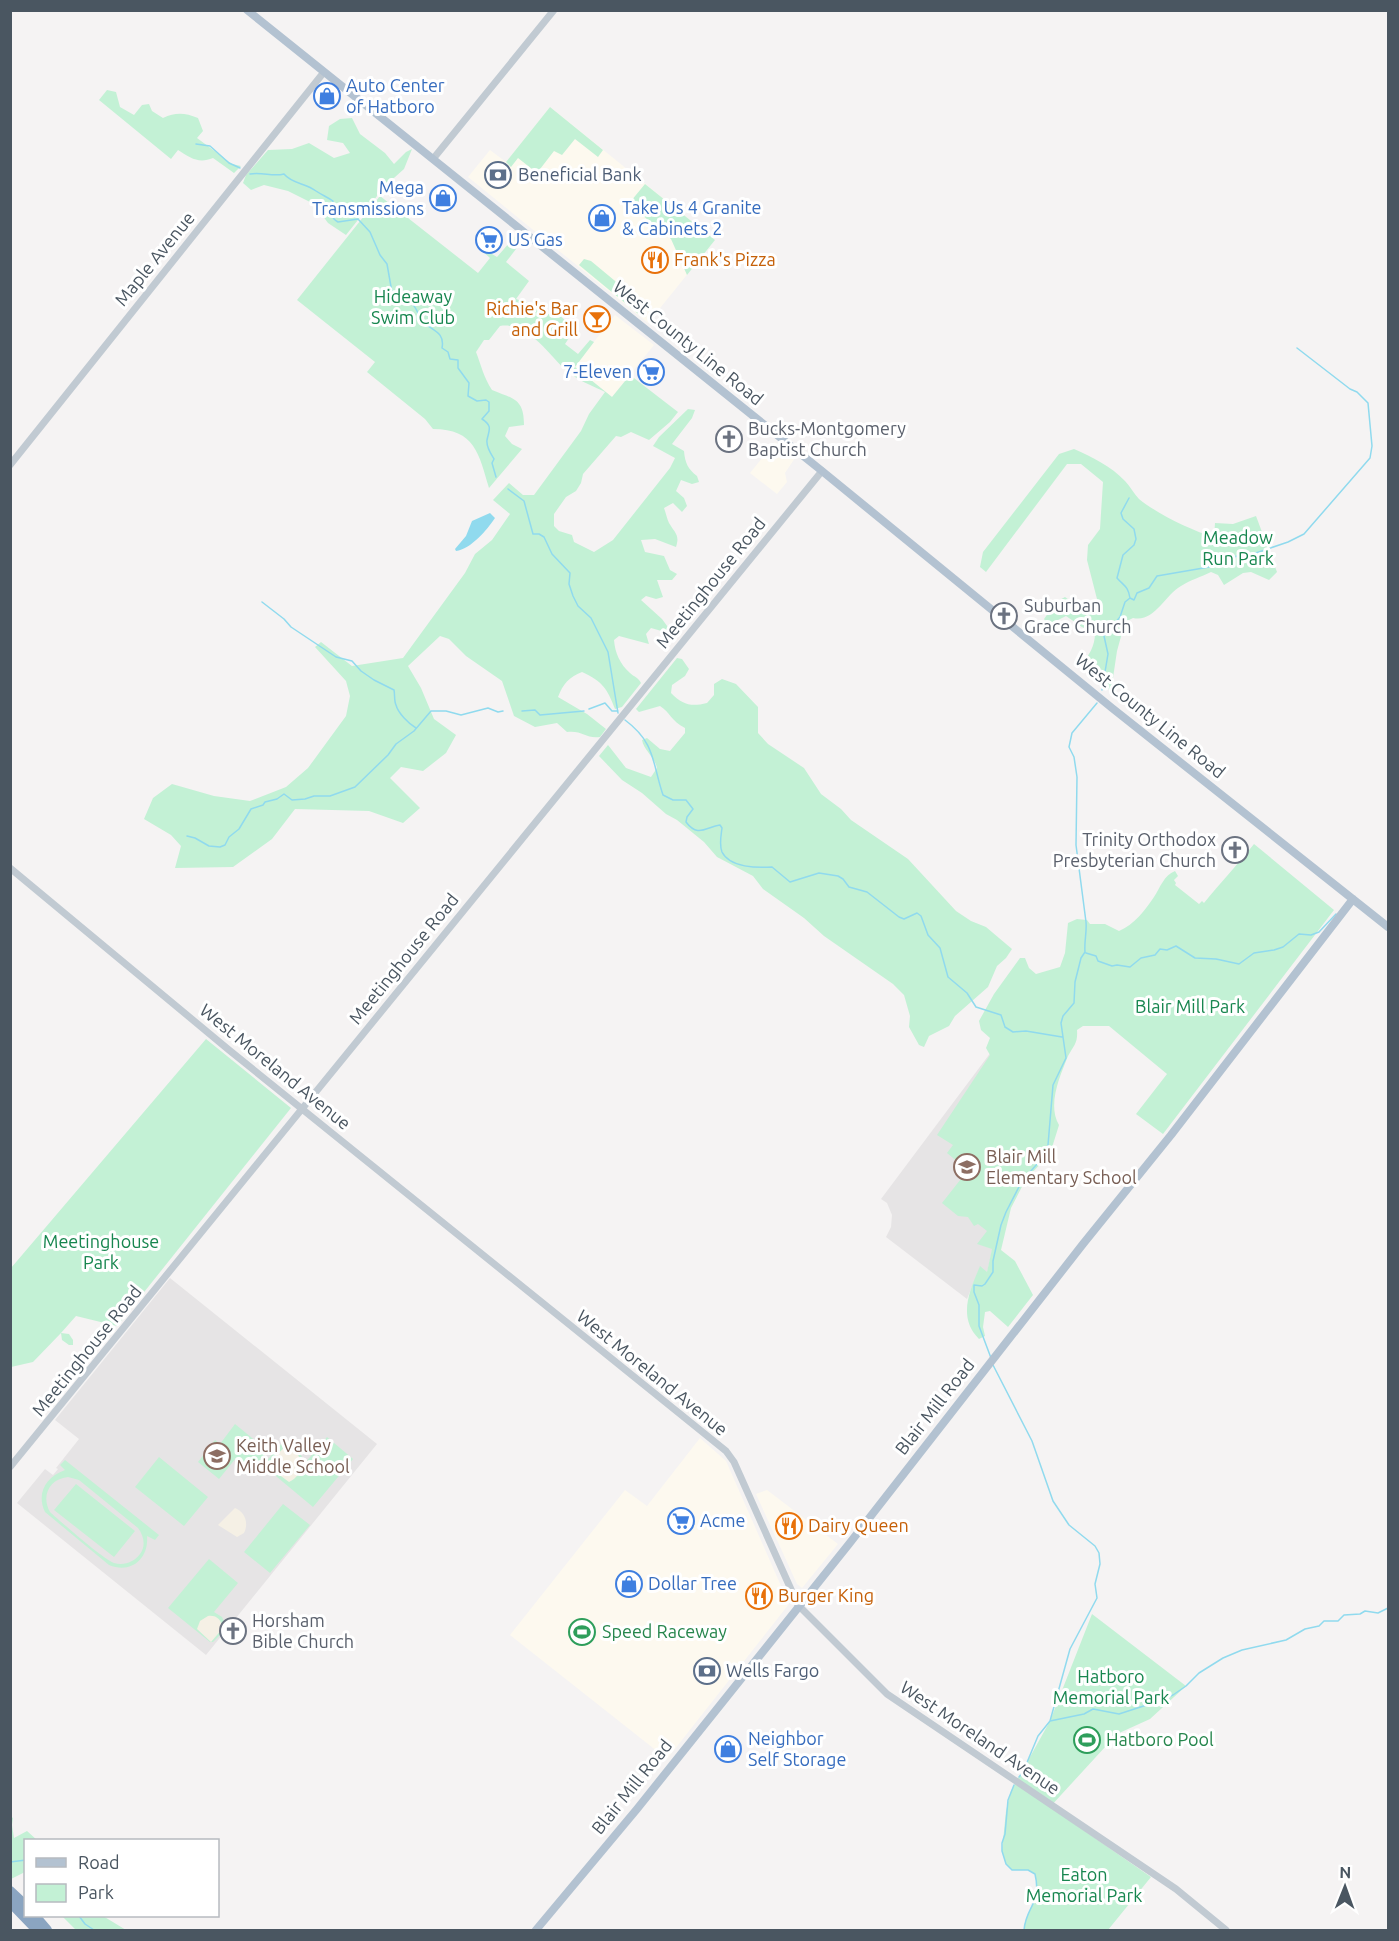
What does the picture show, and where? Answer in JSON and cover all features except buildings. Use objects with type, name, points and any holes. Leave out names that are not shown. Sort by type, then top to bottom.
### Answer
[{"type":"highway","points":[[10,1891],[24,1904]]},
{"type":"highway","points":[[10,1902],[24,1917]]},
{"type":"highway","points":[[24,1917],[37,1930]]},
{"type":"highway","points":[[36,1917],[47,1930]]},
{"type":"main road","name":"West County Line Road","points":[[247,10],[1022,632],[1112,708],[1389,927]]},
{"type":"main road","name":"Blair Mill Road","points":[[536,1930],[637,1809],[849,1544],[1171,1135],[1353,899]]},
{"type":"street","points":[[433,159],[554,10]]},
{"type":"street","name":"Maple Avenue","points":[[10,465],[324,72]]},
{"type":"street","name":"Meetinghouse Road","points":[[10,1467],[822,471]]},
{"type":"street","name":"West Moreland Avenue","points":[[10,868],[302,1109],[726,1451],[734,1462],[798,1605],[887,1694],[1176,1889],[1226,1930]]},
{"type":"shaded area","points":[[550,107],[715,240],[648,323],[468,177],[490,150],[506,162]]},
{"type":"shaded area","points":[[615,315],[654,345],[612,397],[574,367]]},
{"type":"shaded area","points":[[775,442],[795,458],[785,473],[787,482],[777,494],[750,473]]},
{"type":"shaded area","name":"Blair Mill Elementary School","points":[[1003,1036],[999,1220],[987,1273],[980,1267],[967,1299],[886,1237],[891,1227],[892,1215],[887,1203],[881,1199]]},
{"type":"shaded area","name":"Keith Valley Middle School","points":[[170,1278],[377,1444],[206,1655],[17,1503],[45,1469],[53,1475],[79,1439],[55,1420]]},
{"type":"shaded area","points":[[700,1438],[726,1461],[789,1604],[667,1759],[510,1635],[625,1490],[647,1506]]},
{"type":"shaded area","points":[[767,1490],[838,1544],[802,1588],[797,1584],[756,1494]]},
{"type":"green space","points":[[107,90],[116,92],[120,107],[134,115],[142,105],[149,104],[152,111],[163,118],[180,114],[198,118],[203,131],[197,138],[232,164],[241,166],[234,173],[213,158],[199,160],[178,150],[171,159],[99,100]]},
{"type":"green space","points":[[550,107],[603,150],[598,157],[575,139],[562,155],[554,151],[537,173],[518,158],[511,167],[506,162]]},
{"type":"green space","points":[[352,118],[360,134],[385,153],[394,164],[412,149],[404,169],[385,186],[346,235],[328,223],[314,204],[288,191],[264,185],[251,190],[243,183],[246,175],[268,150],[292,149],[309,143],[334,158],[350,153],[343,143],[327,140],[329,126],[340,119]]},
{"type":"green space","points":[[645,184],[715,240],[687,275],[671,239],[630,205]]},
{"type":"green space","name":"Hideaway Swim Club","points":[[380,196],[478,273],[490,258],[480,249],[497,257],[516,235],[523,240],[506,262],[529,281],[516,299],[534,305],[545,314],[558,314],[566,321],[569,338],[565,344],[578,354],[590,340],[594,342],[575,367],[612,397],[630,375],[678,412],[649,440],[631,432],[621,437],[616,436],[583,474],[576,491],[566,497],[554,514],[554,526],[559,531],[572,535],[574,542],[594,552],[613,540],[670,468],[675,458],[653,446],[659,437],[688,409],[695,410],[692,418],[672,444],[684,451],[685,459],[699,482],[692,484],[681,480],[676,491],[684,498],[687,506],[682,512],[673,503],[664,508],[677,537],[676,547],[655,539],[641,540],[645,552],[664,556],[670,570],[677,574],[672,580],[657,580],[663,597],[656,599],[646,596],[641,600],[662,619],[670,630],[665,632],[651,628],[646,634],[649,644],[619,636],[614,640],[617,654],[626,670],[641,683],[622,707],[615,709],[603,686],[582,672],[573,676],[564,685],[558,697],[587,714],[606,729],[600,737],[567,732],[557,723],[535,727],[514,716],[502,681],[466,656],[449,639],[440,636],[408,666],[421,688],[434,719],[456,735],[446,753],[423,771],[401,767],[390,778],[420,808],[403,823],[369,811],[295,809],[272,839],[233,867],[175,868],[181,846],[171,835],[144,819],[153,798],[172,784],[214,796],[250,801],[286,787],[308,768],[346,716],[350,696],[346,681],[315,647],[321,642],[352,666],[403,658],[465,573],[475,554],[492,540],[510,514],[493,500],[509,483],[523,495],[534,495],[581,431],[589,414],[605,392],[572,375],[531,335],[511,326],[500,326],[489,340],[484,340],[476,352],[492,390],[519,404],[524,425],[509,427],[505,436],[512,444],[522,449],[489,488],[478,454],[467,439],[458,433],[433,429],[425,419],[367,372],[375,362],[297,300]]},
{"type":"green space","points":[[584,259],[591,261],[644,305],[646,310],[642,317],[579,265]]},
{"type":"green space","name":"Meadow Run Park","points":[[1074,449],[1114,471],[1139,499],[1164,516],[1205,534],[1214,537],[1215,523],[1233,524],[1256,516],[1277,572],[1269,580],[1251,572],[1243,573],[1224,585],[1218,575],[1211,572],[1175,590],[1147,616],[1125,622],[1117,651],[1111,691],[1080,666],[1091,651],[1095,633],[1066,616],[1048,625],[1044,619],[1056,602],[1065,597],[1076,605],[1090,603],[1097,599],[1087,560],[1088,545],[1100,529],[1103,482],[1081,464],[1067,464],[986,572],[980,567],[983,552],[1059,454]]},
{"type":"green space","points":[[677,658],[682,659],[689,669],[685,676],[672,685],[671,693],[675,697],[688,704],[707,703],[714,695],[714,684],[722,679],[736,684],[758,707],[758,733],[768,744],[804,768],[821,794],[851,820],[908,859],[956,911],[986,927],[1012,949],[997,966],[988,987],[955,1016],[949,1026],[929,1036],[924,1047],[919,1045],[909,1027],[910,1016],[904,995],[893,984],[824,936],[804,918],[763,889],[753,876],[717,857],[704,842],[677,820],[622,780],[599,756],[608,745],[626,768],[651,777],[657,768],[642,740],[647,738],[660,749],[670,751],[685,733],[685,728],[660,706],[639,712],[636,709]]},
{"type":"green space","name":"Blair Mill Park","points":[[1254,844],[1334,910],[1163,1134],[1136,1114],[1167,1074],[1109,1026],[1083,1026],[1077,1030],[1076,1041],[1056,1090],[1054,1109],[1059,1125],[1050,1154],[1026,1179],[1011,1208],[1001,1250],[1015,1261],[1033,1295],[1008,1327],[990,1311],[985,1312],[983,1327],[985,1336],[979,1339],[968,1322],[967,1303],[980,1266],[987,1272],[992,1249],[977,1244],[987,1231],[978,1224],[974,1226],[968,1217],[958,1216],[942,1203],[968,1170],[961,1164],[967,1156],[965,1155],[959,1163],[947,1153],[953,1145],[937,1135],[990,1055],[986,1048],[990,1038],[981,1030],[979,1021],[994,994],[1020,958],[1025,958],[1029,968],[1036,974],[1060,967],[1065,953],[1068,923],[1077,919],[1087,920],[1090,924],[1105,924],[1119,931],[1130,925],[1147,907],[1165,879],[1175,871],[1178,876],[1174,880],[1175,885],[1199,904],[1202,901],[1204,903]]},
{"type":"green space","name":"Meetinghouse Park","points":[[206,1039],[291,1108],[117,1326],[76,1316],[33,1362],[11,1367],[11,1268]]},
{"type":"green space","points":[[61,1333],[69,1334],[73,1345],[62,1340]]},
{"type":"green space","points":[[235,1424],[268,1451],[252,1470],[236,1458],[219,1479],[198,1462],[215,1440],[220,1444]]},
{"type":"green space","points":[[327,1437],[353,1459],[313,1507],[264,1464],[283,1442],[297,1447],[305,1463]]},
{"type":"green space","points":[[159,1457],[208,1497],[184,1526],[135,1487]]},
{"type":"green space","points":[[65,1460],[159,1535],[155,1540],[147,1536],[142,1558],[124,1568],[109,1565],[45,1512],[42,1505],[42,1492],[48,1481],[65,1470],[60,1465]],"holes":[[[61,1478],[79,1480],[138,1528],[144,1544],[142,1551],[135,1559],[128,1563],[114,1563],[82,1540],[50,1512],[46,1500],[48,1489]]]},
{"type":"green space","points":[[76,1484],[135,1531],[114,1557],[54,1510]]},
{"type":"green space","points":[[283,1504],[310,1525],[270,1573],[244,1552]]},
{"type":"green space","points":[[209,1559],[238,1583],[214,1612],[222,1617],[227,1628],[213,1642],[210,1642],[168,1608]]},
{"type":"green space","points":[[1092,1614],[1186,1686],[1150,1719],[1117,1734],[1050,1807],[1151,1877],[1108,1930],[1024,1930],[1037,1892],[1037,1884],[1035,1874],[1028,1870],[1012,1870],[1006,1864],[1002,1851],[1006,1811],[1011,1791],[1050,1721]]},
{"type":"green space","points":[[10,1816],[13,1818],[14,1838],[27,1831],[36,1839],[24,1839],[24,1872],[11,1879]]},
{"type":"green space","points":[[63,1917],[105,1917],[126,1930],[76,1930]]},
{"type":"sand","points":[[287,1445],[297,1453],[301,1464],[298,1474],[289,1482],[266,1465]]},
{"type":"sand","points":[[235,1508],[244,1515],[246,1522],[244,1533],[237,1537],[218,1525]]},
{"type":"sand","points":[[208,1616],[218,1619],[223,1628],[211,1642],[197,1629],[200,1621]]},
{"type":"water","points":[[490,513],[495,518],[483,533],[467,547],[456,551],[455,549],[466,536],[472,521]]},
{"type":"waterway","points":[[196,144],[210,146],[229,163],[240,168]]},
{"type":"waterway","points":[[250,174],[284,174],[291,180],[312,188],[333,201],[331,210],[335,220],[338,222],[358,219],[370,232],[380,255],[387,264],[393,298],[411,303],[424,323],[440,336],[442,348],[448,352],[450,359],[458,360],[458,368],[469,383],[468,396],[477,401],[489,402],[489,411],[482,419],[489,426],[487,445],[494,459],[492,463],[496,477]]},
{"type":"waterway","points":[[1130,598],[1134,600],[1137,593],[1149,588],[1157,576],[1215,566],[1237,556],[1247,556],[1288,542],[1304,534],[1370,458],[1372,446],[1368,403],[1357,392],[1297,348]]},
{"type":"waterway","points":[[508,489],[524,501],[533,534],[544,537],[552,554],[570,573],[569,584],[573,596],[578,606],[591,618],[608,652],[618,713]]},
{"type":"waterway","points":[[1102,690],[1108,654],[1104,636],[1120,617],[1125,602],[1130,598],[1127,589],[1117,578],[1123,555],[1134,545],[1136,539],[1134,529],[1123,519],[1121,513],[1129,498]]},
{"type":"waterway","points":[[262,602],[291,627],[336,657],[352,661],[374,680],[394,690],[395,703],[399,711],[416,728]]},
{"type":"waterway","points":[[589,709],[605,703],[612,711],[618,711]]},
{"type":"waterway","points":[[991,1358],[979,1326],[979,1305],[974,1285],[985,1284],[993,1272],[993,1261],[1006,1212],[1022,1181],[1045,1155],[1048,1145],[1053,1085],[1066,1058],[1061,1023],[1063,1016],[1074,1003],[1075,982],[1081,958],[1085,952],[1086,922],[1076,845],[1077,777],[1074,757],[1069,747],[1072,733],[1097,703]]},
{"type":"waterway","points":[[187,836],[209,846],[220,847],[225,845],[229,837],[239,829],[251,809],[265,802],[277,799],[284,794],[292,800],[305,799],[314,796],[330,796],[355,787],[388,755],[396,744],[414,731],[431,711],[446,711],[461,715],[488,708],[498,712],[503,711]]},
{"type":"waterway","points":[[522,711],[535,710],[540,715],[584,711]]},
{"type":"waterway","points":[[625,720],[648,745],[663,795],[673,800],[686,800],[693,809],[686,822],[694,830],[720,825],[722,828],[721,849],[731,861],[745,866],[772,867],[790,882],[819,873],[838,876],[849,887],[867,892],[899,917],[904,919],[917,913],[921,916],[928,935],[940,948],[948,977],[967,993],[976,1007],[1001,1015],[1005,1027],[1013,1032],[1026,1031],[1062,1037]]},
{"type":"waterway","points":[[1086,953],[1112,966],[1130,967],[1141,958],[1155,955],[1160,949],[1167,950],[1176,946],[1195,958],[1216,959],[1239,964],[1254,953],[1283,947],[1299,934],[1311,935],[1319,932],[1336,914]]},
{"type":"waterway","points":[[993,1365],[1032,1441],[1053,1501],[1069,1525],[1095,1546],[1099,1553],[1100,1564],[1095,1584],[1097,1598],[1070,1649],[1050,1721]]},
{"type":"waterway","points":[[1019,1777],[1038,1736],[1050,1721],[1084,1714],[1093,1709],[1119,1714],[1159,1701],[1173,1695],[1199,1673],[1223,1658],[1242,1650],[1286,1640],[1305,1629],[1319,1626],[1324,1621],[1338,1621],[1344,1615],[1360,1614],[1365,1611],[1378,1613],[1388,1608]]},
{"type":"waterway","points":[[1014,1785],[1008,1800],[1002,1851],[1006,1864],[1012,1870],[1028,1870],[1035,1874],[1037,1892],[1024,1930]]},
{"type":"waterway","points":[[10,1862],[24,1860]]},
{"type":"waterway","points":[[80,1917],[94,1930]]},
{"type":"place","name":"Auto Center of Hatboro","points":[[327,96]]},
{"type":"place","name":"Beneficial Bank","points":[[498,175]]},
{"type":"place","name":"Mega Transmissions","points":[[443,198]]},
{"type":"place","name":"Take Us 4 Granite & Cabinets 2","points":[[602,218]]},
{"type":"place","name":"US Gas","points":[[489,240]]},
{"type":"place","name":"Frank's Pizza","points":[[655,260]]},
{"type":"place","name":"Richie's Bar and Grill","points":[[597,319]]},
{"type":"place","name":"7-Eleven","points":[[651,372]]},
{"type":"place","name":"Bucks-Montgomery Baptist Church","points":[[729,439]]},
{"type":"place","name":"Suburban Grace Church","points":[[1004,616]]},
{"type":"place","name":"Trinity Orthodox Presbyterian Church","points":[[1235,850]]},
{"type":"place","name":"Blair Mill Elementary School","points":[[967,1167]]},
{"type":"place","name":"Keith Valley Middle School","points":[[217,1456]]},
{"type":"place","name":"Acme","points":[[681,1521]]},
{"type":"place","name":"Dairy Queen","points":[[789,1526]]},
{"type":"place","name":"Dollar Tree","points":[[629,1584]]},
{"type":"place","name":"Burger King","points":[[759,1596]]},
{"type":"place","name":"Horsham Bible Church","points":[[233,1631]]},
{"type":"place","name":"Speed Raceway","points":[[582,1632]]},
{"type":"place","name":"Wells Fargo","points":[[707,1671]]},
{"type":"place","name":"Hatboro Pool","points":[[1087,1740]]},
{"type":"place","name":"Neighbor Self Storage","points":[[728,1749]]},
{"type":"park label","name":"Hatboro Memorial Park","points":[[1111,1687]]},
{"type":"park label","name":"Eaton Memorial Park","points":[[1084,1885]]}]
